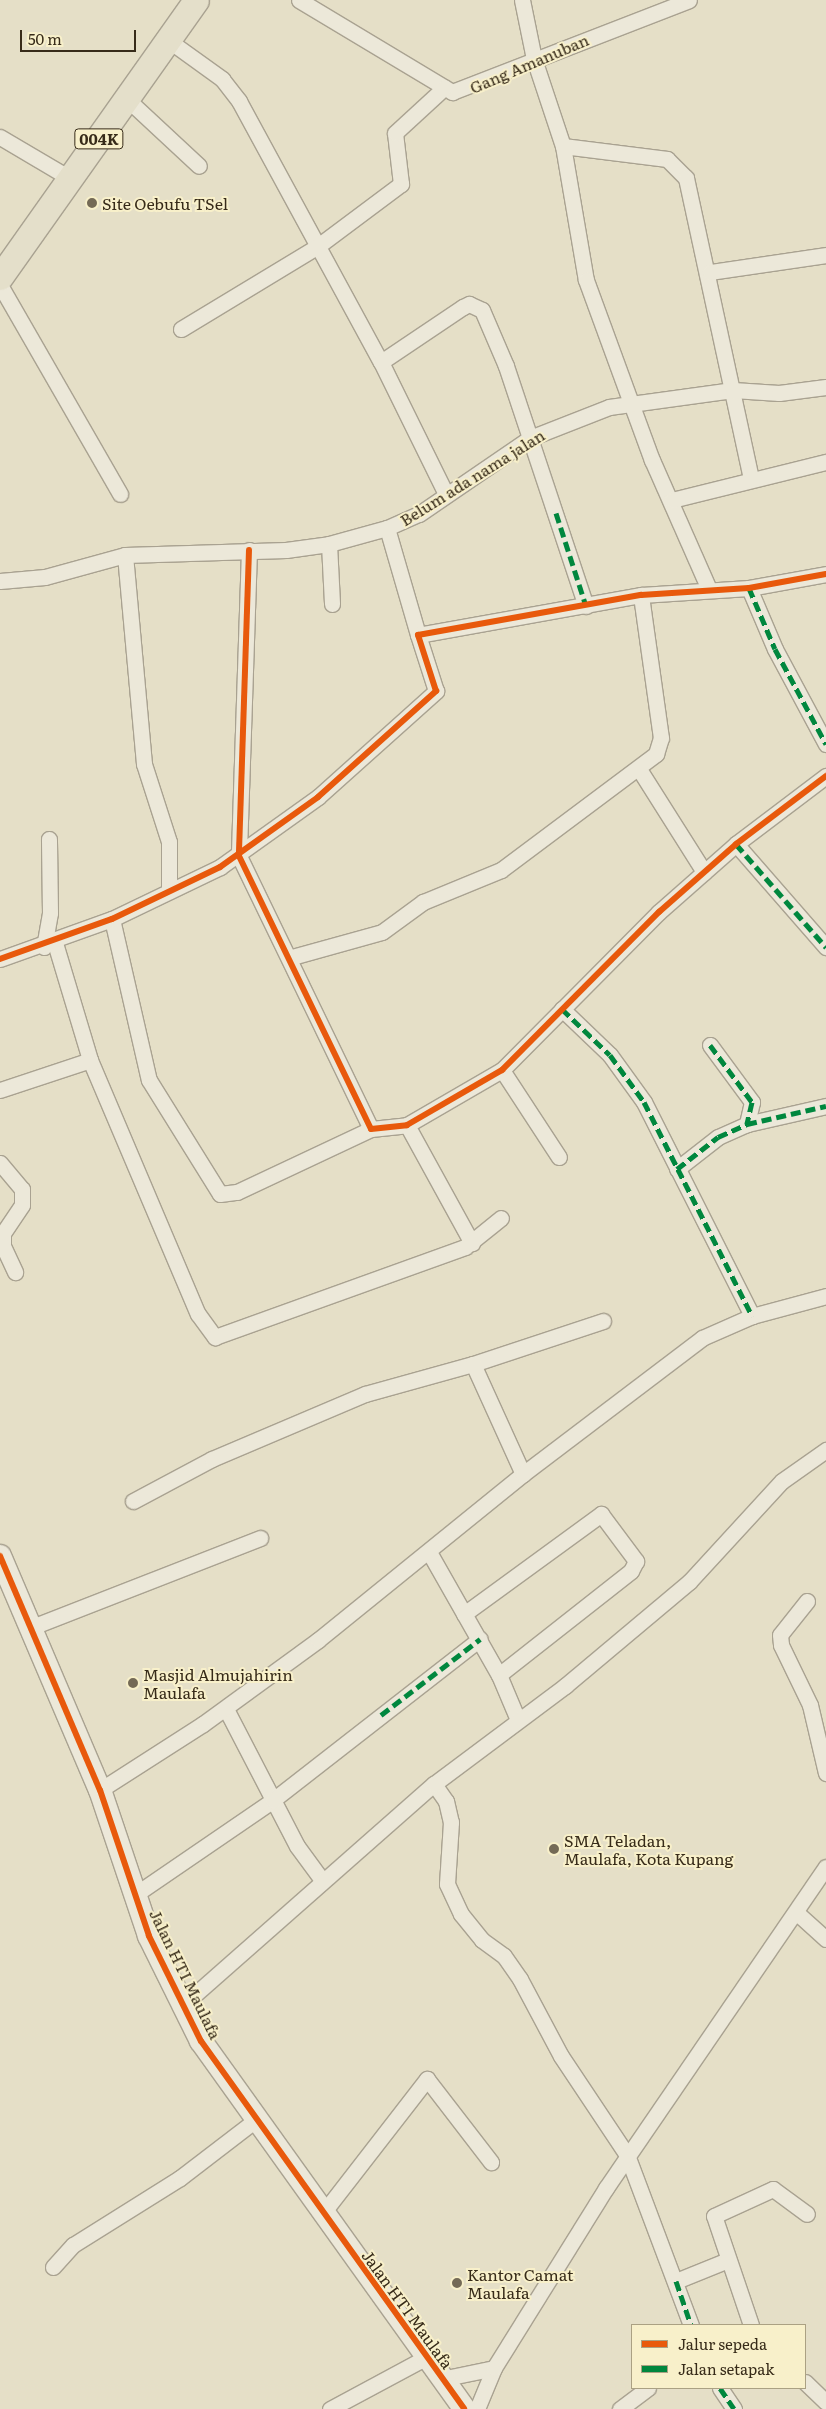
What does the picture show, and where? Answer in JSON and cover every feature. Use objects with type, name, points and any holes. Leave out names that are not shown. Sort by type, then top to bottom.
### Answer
[{"type":"main road","name":"004K","points":[[0,276],[71,179],[196,0]]},
{"type":"street","name":"Gang Amanuban","points":[[299,0],[452,92],[466,90],[534,59],[689,0]]},
{"type":"street","points":[[522,0],[534,59],[563,146],[586,280],[631,402],[709,589]]},
{"type":"street","points":[[168,40],[222,79],[239,101],[381,362],[446,494]]},
{"type":"street","points":[[181,329],[318,246],[401,184],[395,133],[444,88]]},
{"type":"street","points":[[127,99],[198,166]]},
{"type":"street","points":[[0,137],[71,179]]},
{"type":"street","points":[[563,146],[674,161],[686,178],[710,272],[752,478]]},
{"type":"street","points":[[710,272],[826,255]]},
{"type":"street","points":[[0,285],[120,494]]},
{"type":"street","points":[[381,362],[463,307],[476,306],[506,366],[586,606]]},
{"type":"street","name":"Belum ada nama jalan","points":[[0,580],[45,576],[125,555],[249,550],[330,544],[387,528],[446,494],[530,438],[576,418],[631,402],[733,390],[779,392],[826,387]]},
{"type":"street","points":[[672,500],[752,478],[826,462]]},
{"type":"street","points":[[0,959],[50,945],[112,919],[239,856],[362,760],[436,691],[387,528]]},
{"type":"street","points":[[330,544],[332,604]]},
{"type":"street","points":[[249,550],[239,856],[292,957],[372,1129]]},
{"type":"street","points":[[125,555],[144,764],[169,842],[169,891]]},
{"type":"street","points":[[418,635],[641,595],[709,589],[749,588],[826,574]]},
{"type":"street","points":[[749,588],[775,649],[826,744]]},
{"type":"street","points":[[292,957],[382,932],[423,902],[501,870],[639,770],[656,754],[662,738],[641,595]]},
{"type":"street","points":[[639,770],[704,872]]},
{"type":"street","points":[[112,919],[152,1086],[220,1194],[237,1192],[372,1129],[407,1125],[502,1070],[562,1009],[704,872],[736,844],[826,776]]},
{"type":"street","points":[[49,839],[50,945],[90,1060],[198,1314],[215,1337],[240,1332],[322,1296],[416,1268],[472,1243],[501,1218]]},
{"type":"street","points":[[736,844],[826,947]]},
{"type":"street","points":[[562,1009],[587,1030],[622,1071],[644,1102],[752,1316]]},
{"type":"street","points":[[710,1045],[752,1102],[747,1124]]},
{"type":"street","points":[[0,1090],[90,1060]]},
{"type":"street","points":[[502,1070],[559,1157]]},
{"type":"street","points":[[677,1169],[718,1137],[747,1124],[826,1106]]},
{"type":"street","points":[[407,1125],[472,1243]]},
{"type":"street","points":[[0,1163],[22,1189],[22,1205],[3,1233],[3,1246],[15,1272]]},
{"type":"street","points":[[100,1790],[226,1709],[429,1552],[523,1474],[702,1338],[752,1316],[826,1296]]},
{"type":"street","points":[[133,1501],[212,1459],[365,1394],[473,1364],[603,1321]]},
{"type":"street","points":[[473,1364],[523,1474]]},
{"type":"street","points":[[184,2005],[322,1880],[434,1784],[518,1720],[689,1582],[782,1481],[826,1450]]},
{"type":"street","points":[[464,1614],[601,1514],[636,1561],[631,1571],[499,1675]]},
{"type":"street","points":[[32,1627],[260,1538]]},
{"type":"street","points":[[429,1552],[480,1639],[499,1675],[518,1720]]},
{"type":"street","name":"Jalan HTI Maulafa","points":[[1,1561],[32,1627],[100,1790],[134,1896],[201,2041],[425,2358],[464,2409]]},
{"type":"street","points":[[807,1601],[780,1635],[810,1706],[826,1773]]},
{"type":"street","points":[[134,1896],[273,1800],[480,1639]]},
{"type":"street","points":[[226,1709],[273,1800],[322,1880]]},
{"type":"street","points":[[434,1784],[446,1801],[451,1822],[447,1884],[461,1914],[482,1940],[504,1956],[561,2056],[627,2155],[691,2324]]},
{"type":"street","points":[[478,2409],[494,2368],[627,2155],[797,1913],[826,1867]]},
{"type":"street","points":[[797,1913],[826,1939]]},
{"type":"street","points":[[323,2214],[427,2079],[491,2162]]},
{"type":"street","points":[[53,2267],[73,2245],[180,2178],[257,2119]]},
{"type":"street","points":[[751,2324],[713,2222],[719,2212],[773,2190],[807,2214]]},
{"type":"street","points":[[676,2282],[728,2260]]},
{"type":"street","points":[[330,2409],[425,2358]]},
{"type":"street","points":[[441,2378],[494,2368]]},
{"type":"street","points":[[806,2383],[826,2402]]},
{"type":"street","points":[[620,2409],[647,2389]]},
{"type":"street","points":[[721,2389],[734,2409]]},
{"type":"marked path","points":[[556,513],[586,606]]},
{"type":"marked path","points":[[749,588],[775,649],[826,744]]},
{"type":"marked path","points":[[736,844],[826,947]]},
{"type":"marked path","points":[[562,1009],[610,1055],[644,1102],[752,1316]]},
{"type":"marked path","points":[[710,1045],[752,1102],[747,1124]]},
{"type":"marked path","points":[[677,1169],[718,1137],[747,1124],[826,1106]]},
{"type":"marked path","points":[[381,1715],[480,1639]]},
{"type":"marked path","points":[[676,2281],[691,2324]]},
{"type":"marked path","points":[[721,2389],[734,2409]]},
{"type":"cycle path","points":[[249,550],[239,856],[371,1129],[407,1125],[502,1070],[659,912],[736,844],[826,776]]},
{"type":"cycle path","points":[[0,959],[112,919],[220,867],[318,797],[436,691],[418,635],[641,595],[749,588],[826,574]]},
{"type":"cycle path","points":[[0,1556],[100,1790],[149,1936],[201,2041],[464,2409]]},
{"type":"place","name":"Site Oebufu TSel","points":[[92,203]]},
{"type":"place","name":"Masjid Almujahirin Maulafa","points":[[133,1683]]},
{"type":"place","name":"SMA Teladan, Maulafa, Kota Kupang","points":[[554,1849]]},
{"type":"place","name":"Kantor Camat Maulafa","points":[[457,2283]]}]
